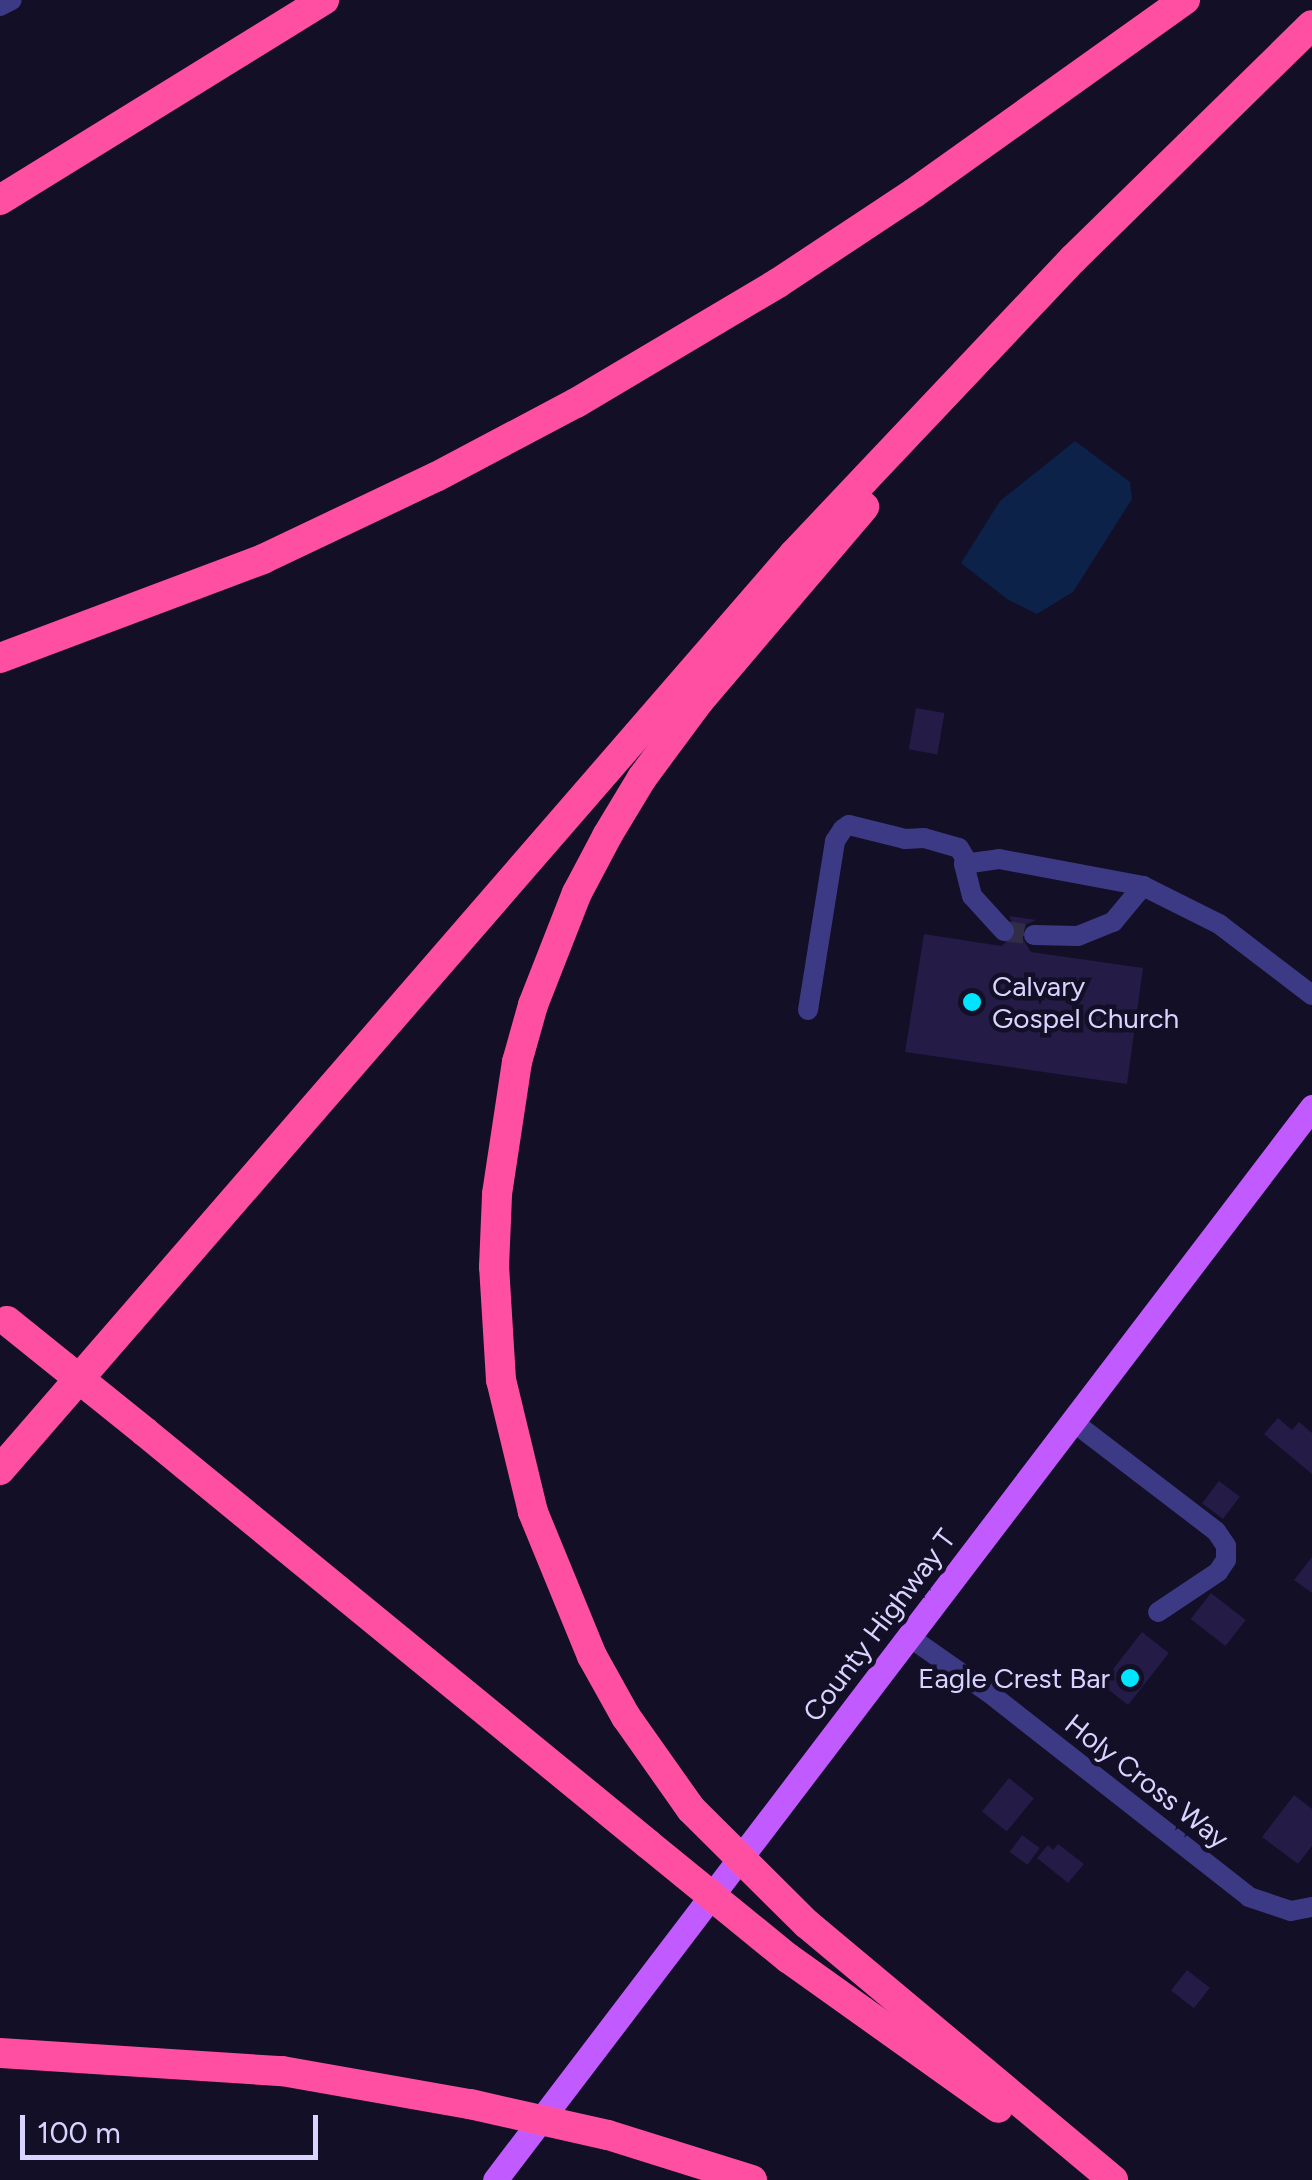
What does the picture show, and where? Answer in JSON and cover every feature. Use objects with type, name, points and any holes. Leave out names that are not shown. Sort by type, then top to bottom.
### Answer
[{"type":"highway","points":[[1,200],[324,0]]},
{"type":"highway","points":[[0,658],[263,559],[436,477],[576,403],[778,283],[914,193],[1185,0]]},
{"type":"highway","points":[[0,1470],[794,554],[1134,198],[1312,25]]},
{"type":"highway","points":[[1114,2180],[806,1924],[692,1809],[626,1717],[592,1656],[553,1568],[518,1457],[501,1380],[494,1267],[497,1194],[517,1062],[546,970],[577,893],[642,778],[761,628],[1134,198]]},
{"type":"highway","points":[[4,1318],[788,1958],[1098,2180]]},
{"type":"highway","points":[[0,2053],[282,2071],[470,2104],[608,2135],[752,2180]]},
{"type":"main road","name":"County Highway T","points":[[495,2180],[1312,1107]]},
{"type":"street","points":[[0,6],[12,0]]},
{"type":"street","points":[[808,1010],[835,841],[843,828],[849,825],[959,848],[968,864]]},
{"type":"street","points":[[1004,931],[972,896],[964,864],[999,859],[1143,886],[1219,924],[1312,995]]},
{"type":"street","points":[[1034,934],[1078,936],[1113,922],[1143,886]]},
{"type":"street","points":[[1072,1422],[1216,1531],[1226,1546],[1226,1560],[1218,1572],[1158,1612]]},
{"type":"street","name":"Holy Cross Way","points":[[908,1636],[988,1692],[1249,1897],[1291,1911],[1312,1907]]},
{"type":"water","points":[[1075,441],[1130,482],[1132,499],[1073,592],[1037,614],[1007,599],[961,563],[1000,501]]},
{"type":"building","points":[[916,708],[945,713],[937,754],[909,749]]},
{"type":"building","points":[[1009,916],[1036,920],[1020,934],[1031,952],[1143,968],[1127,1084],[905,1052],[924,934],[1001,946],[1017,934]]},
{"type":"building","points":[[1278,1418],[1292,1430],[1299,1422],[1312,1433],[1312,1474],[1264,1434]]},
{"type":"building","points":[[1219,1481],[1240,1497],[1223,1519],[1202,1503]]},
{"type":"building","points":[[1312,1557],[1312,1593],[1294,1580]]},
{"type":"building","points":[[1211,1593],[1246,1620],[1225,1646],[1191,1619]]},
{"type":"building","points":[[1142,1632],[1169,1653],[1128,1705],[1101,1684]]},
{"type":"building","points":[[1009,1778],[1034,1798],[1007,1832],[982,1811]]},
{"type":"building","points":[[1294,1795],[1312,1809],[1312,1846],[1298,1864],[1262,1837]]},
{"type":"building","points":[[1022,1835],[1040,1848],[1027,1865],[1010,1852]]},
{"type":"building","points":[[1058,1844],[1084,1864],[1068,1883],[1037,1858],[1048,1845],[1053,1850]]},
{"type":"building","points":[[1187,1970],[1210,1988],[1194,2008],[1171,1990]]},
{"type":"tunnel","points":[[1004,931],[1034,935]]},
{"type":"place","name":"Calvary Gospel Church","points":[[972,1002]]},
{"type":"place","name":"Eagle Crest Bar","points":[[1130,1678]]}]
